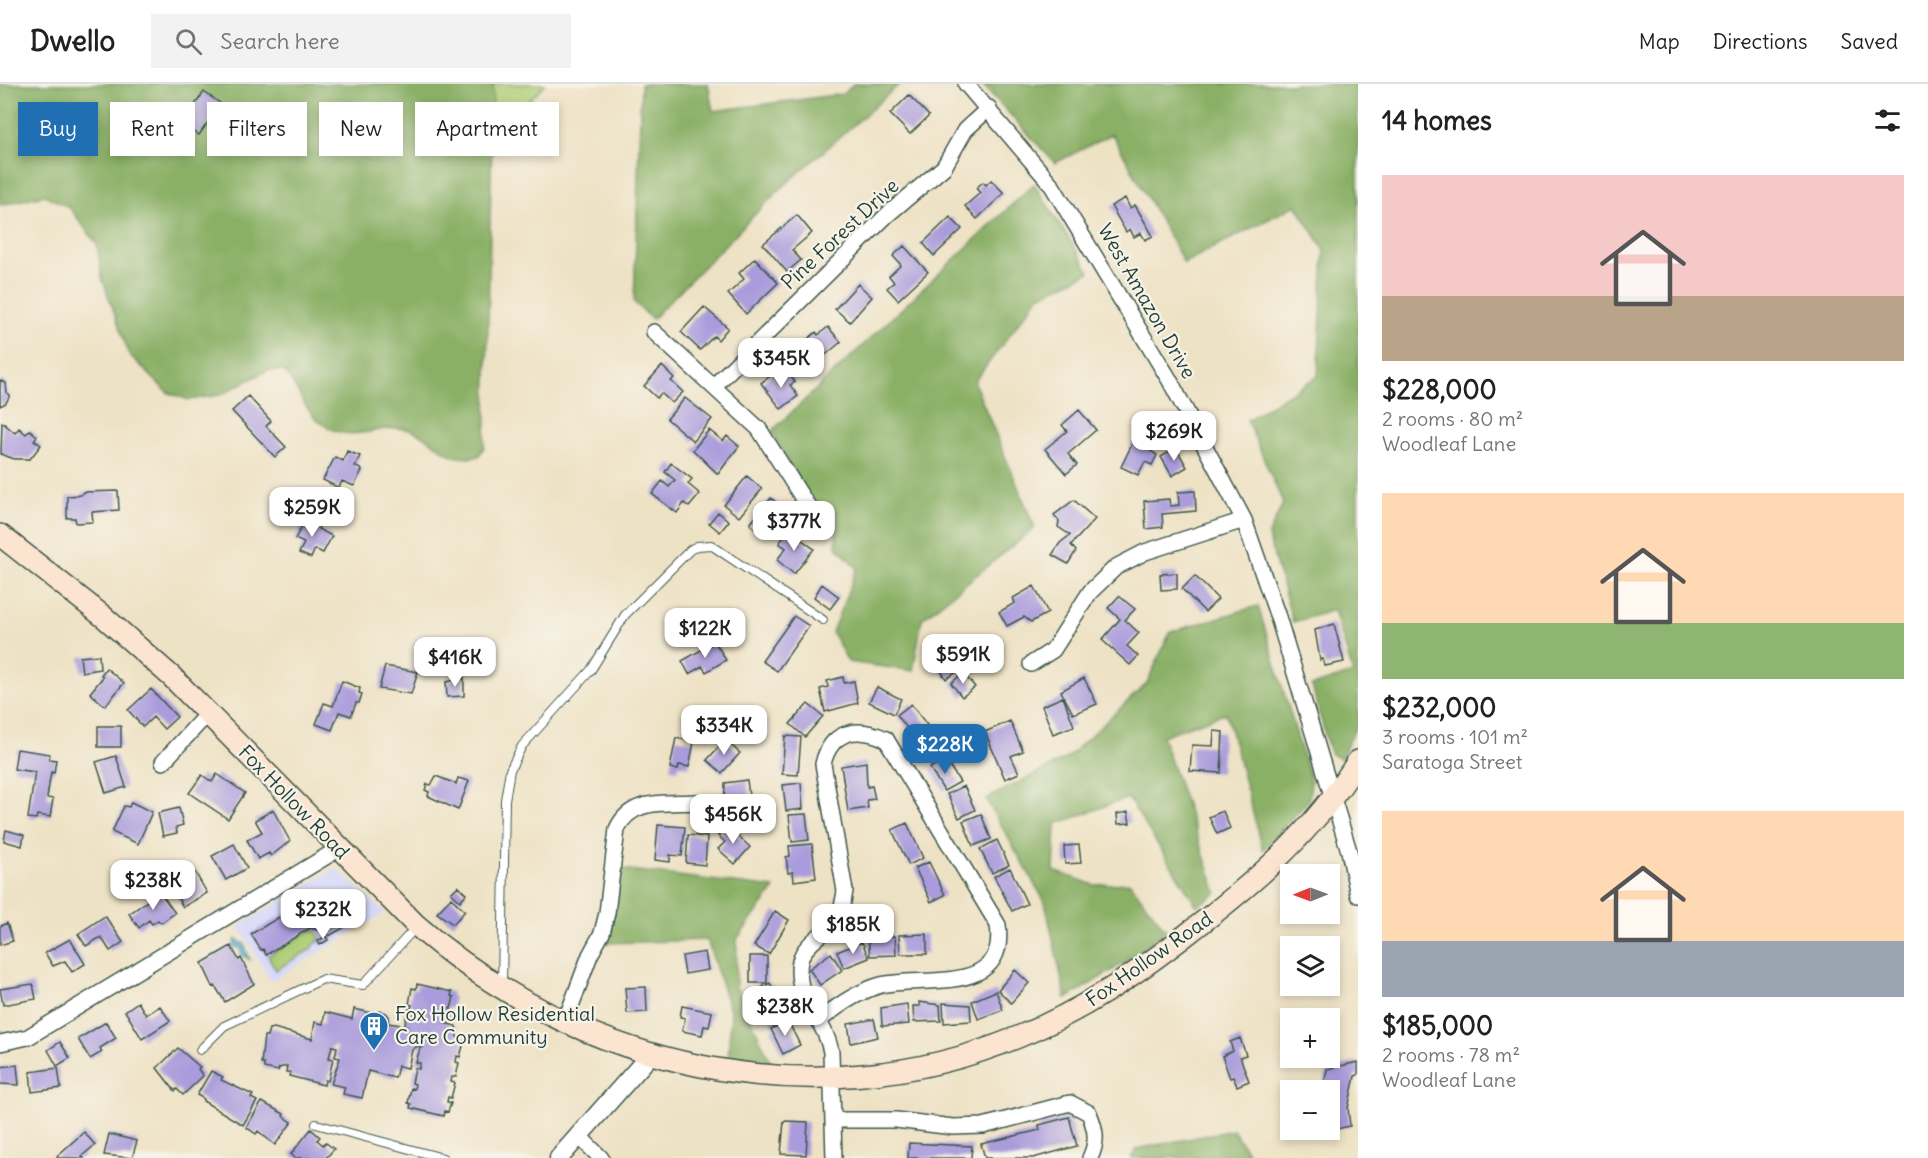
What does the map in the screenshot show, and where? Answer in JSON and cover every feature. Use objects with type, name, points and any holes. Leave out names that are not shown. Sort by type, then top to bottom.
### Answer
[{"type":"main road","name":"Fox Hollow Road","points":[[0,535],[104,617],[172,677],[417,926],[453,956],[502,989],[565,1022],[684,1064],[751,1076],[831,1077],[881,1073],[954,1060],[1018,1037],[1106,994],[1219,910],[1278,861],[1334,800],[1358,761]]},
{"type":"street","name":"West Amazon Drive","points":[[966,84],[989,108],[1051,184],[1095,252],[1172,386],[1244,520],[1278,616],[1334,800],[1358,894]]},
{"type":"street","name":"Pine Forest Drive","points":[[714,386],[887,215],[944,167],[965,130],[989,108]]},
{"type":"street","points":[[654,332],[759,429],[807,505],[822,518]]},
{"type":"street","points":[[1031,664],[1053,650],[1090,592],[1116,567],[1145,552],[1244,520]]},
{"type":"street","points":[[163,762],[208,714]]},
{"type":"street","points":[[820,1020],[863,992],[879,986],[959,979],[978,973],[996,953],[1000,939],[998,926],[886,739],[863,732],[842,735],[831,743],[823,764],[845,891],[842,908],[835,921],[807,945],[800,957],[800,985],[828,1035],[834,1158]]},
{"type":"street","points":[[565,1022],[590,955],[602,933],[607,913],[617,829],[623,816],[632,809],[645,806],[694,802]]},
{"type":"street","points":[[0,1043],[28,1036],[56,1020],[340,848]]},
{"type":"street","points":[[559,1158],[651,1054]]},
{"type":"street","points":[[833,1120],[896,1120],[953,1127],[983,1126],[1070,1103],[1089,1113],[1097,1131],[1095,1148],[1090,1158]]},
{"type":"street","points":[[579,1136],[601,1158]]},
{"type":"lane","points":[[502,989],[505,800],[510,770],[522,746],[591,669],[625,615],[690,550],[696,546],[711,545],[823,621]]},
{"type":"lane","points":[[200,1050],[224,1026],[323,979],[363,985],[417,926]]},
{"type":"lane","points":[[316,1124],[443,1158]]},
{"type":"shaded area","points":[[336,868],[385,913],[271,981],[238,926]]},
{"type":"green space","points":[[0,84],[493,84],[493,102],[415,102],[415,156],[492,156],[484,447],[479,456],[458,457],[410,430],[399,428],[355,434],[332,430],[310,412],[284,371],[268,370],[220,395],[189,400],[167,392],[129,354],[102,278],[97,244],[69,207],[44,195],[0,205]]},
{"type":"green space","points":[[388,84],[545,84],[528,102],[415,102],[415,108]]},
{"type":"green space","points":[[641,84],[708,84],[713,111],[843,94],[854,84],[900,84],[777,192],[652,319],[634,302]]},
{"type":"green space","points":[[982,84],[1358,84],[1358,722],[1341,759],[1330,753],[1312,686],[1353,673],[1334,610],[1293,622],[1268,536],[1283,503],[1247,420],[1318,376],[1324,249],[1296,205],[1184,263],[1112,134],[1055,163]]},
{"type":"green space","points":[[1034,184],[1090,272],[1039,296],[974,382],[1035,528],[922,619],[913,671],[848,662],[832,632],[857,568],[836,546],[837,514],[813,502],[793,471],[772,431]]},
{"type":"green space","points":[[1258,606],[1311,782],[1309,800],[1263,850],[1226,713],[1162,736],[1217,893],[1197,906],[1128,798],[1056,824],[1054,871],[1094,885],[1130,883],[1166,930],[1127,961],[1066,999],[1045,902],[986,799],[1067,758],[1147,683],[1170,632]]},
{"type":"green space","points":[[622,869],[775,888],[737,939],[736,987],[771,1063],[728,1060],[731,1013],[707,940],[608,943]]},
{"type":"green space","points":[[311,930],[317,932],[320,938],[311,949],[276,970],[268,956]]},
{"type":"green space","points":[[1233,1130],[1251,1158],[1131,1158],[1137,1149]]},
{"type":"water","points":[[236,939],[244,944],[250,960],[242,955],[239,948],[233,947]]},
{"type":"building","points":[[204,92],[218,102],[207,102],[207,124],[199,135],[195,132],[195,105]]},
{"type":"building","points":[[909,95],[929,116],[910,134],[890,114]]},
{"type":"building","points":[[991,180],[1004,193],[977,219],[965,206],[980,193],[976,188],[983,182],[986,185]]},
{"type":"building","points":[[1125,198],[1130,208],[1135,205],[1153,236],[1145,240],[1141,233],[1134,237],[1130,229],[1126,232],[1111,206]]},
{"type":"building","points":[[797,215],[812,233],[792,250],[801,260],[787,272],[763,244]]},
{"type":"building","points":[[950,217],[962,229],[934,256],[923,243]]},
{"type":"building","points":[[904,246],[928,272],[898,300],[887,288],[894,282],[889,276],[901,265],[893,256]]},
{"type":"building","points":[[755,258],[778,283],[746,314],[728,294],[744,279],[739,273]]},
{"type":"building","points":[[858,284],[872,297],[850,322],[835,309]]},
{"type":"building","points":[[704,307],[728,328],[718,340],[714,336],[700,350],[681,332]]},
{"type":"building","points":[[828,327],[841,342],[811,367],[796,349],[816,332],[818,335]]},
{"type":"building","points":[[662,366],[674,378],[671,381],[683,392],[672,403],[661,393],[657,398],[644,386]]},
{"type":"building","points":[[786,370],[795,382],[790,385],[798,396],[781,409],[761,383],[773,374],[776,378]]},
{"type":"building","points":[[0,380],[6,383],[7,393],[10,395],[6,403],[0,406]]},
{"type":"building","points":[[248,396],[271,421],[266,426],[286,447],[275,457],[232,411]]},
{"type":"building","points":[[685,398],[712,419],[693,441],[667,419]]},
{"type":"building","points":[[1079,410],[1096,430],[1068,454],[1077,465],[1066,474],[1045,449],[1067,431],[1062,425]]},
{"type":"building","points":[[2,422],[15,433],[19,428],[26,434],[30,430],[37,436],[34,440],[41,445],[30,459],[14,459],[1,454]]},
{"type":"building","points":[[709,430],[723,441],[727,436],[739,446],[718,474],[693,450]]},
{"type":"building","points":[[1134,440],[1157,455],[1152,465],[1145,462],[1138,475],[1121,467]]},
{"type":"building","points":[[1176,448],[1187,467],[1172,476],[1161,457]]},
{"type":"building","points":[[347,451],[360,456],[355,466],[362,470],[354,486],[342,481],[339,488],[323,480],[335,457],[343,461]]},
{"type":"building","points":[[671,463],[692,479],[688,484],[700,494],[689,507],[684,503],[677,513],[652,494],[662,481],[669,487],[675,480],[665,472]]},
{"type":"building","points":[[747,476],[762,489],[739,517],[724,505]]},
{"type":"building","points":[[118,491],[119,510],[92,512],[93,522],[76,523],[75,518],[67,518],[67,496],[81,495],[83,492]]},
{"type":"building","points":[[1195,491],[1196,511],[1162,514],[1163,527],[1146,529],[1144,501],[1169,499],[1170,506],[1179,505],[1178,492]]},
{"type":"building","points":[[771,498],[786,511],[764,536],[750,524]]},
{"type":"building","points":[[1074,500],[1095,519],[1071,545],[1076,551],[1068,564],[1052,555],[1060,543],[1070,535],[1058,527],[1059,521],[1054,515]]},
{"type":"building","points":[[718,512],[729,521],[720,532],[709,523]]},
{"type":"building","points":[[307,517],[320,524],[318,529],[332,536],[323,553],[315,549],[311,558],[299,553],[304,543],[295,539]]},
{"type":"building","points":[[789,530],[814,549],[794,574],[777,560],[786,548],[779,543]]},
{"type":"building","points":[[1177,573],[1177,589],[1161,590],[1160,574]]},
{"type":"building","points":[[1195,576],[1218,599],[1205,612],[1182,589]]},
{"type":"building","points":[[822,584],[839,597],[830,609],[814,597]]},
{"type":"building","points":[[1034,586],[1048,613],[1031,622],[1024,617],[1007,626],[999,612],[1015,603],[1013,598]]},
{"type":"building","points":[[1119,596],[1135,609],[1125,620],[1139,633],[1127,646],[1138,656],[1130,665],[1102,640],[1120,619],[1108,608]]},
{"type":"building","points":[[794,616],[809,626],[777,671],[762,661]]},
{"type":"building","points":[[1334,624],[1344,662],[1325,666],[1323,659],[1320,660],[1315,630]]},
{"type":"building","points":[[964,641],[976,660],[946,679],[937,665],[944,660],[941,656]]},
{"type":"building","points":[[715,642],[726,660],[706,672],[702,666],[689,674],[682,661]]},
{"type":"building","points":[[447,649],[462,649],[463,666],[447,666]]},
{"type":"building","points":[[99,655],[100,669],[82,672],[80,657]]},
{"type":"building","points":[[385,666],[418,672],[411,694],[379,689]]},
{"type":"building","points":[[106,668],[124,683],[105,706],[90,693],[103,677],[101,675]]},
{"type":"building","points":[[963,673],[975,687],[962,697],[951,683]]},
{"type":"building","points":[[843,677],[844,683],[854,681],[858,703],[825,712],[820,689],[828,687],[827,681]]},
{"type":"building","points":[[464,678],[464,696],[447,697],[446,682]]},
{"type":"building","points":[[1084,678],[1097,704],[1073,714],[1061,691]]},
{"type":"building","points":[[342,681],[360,688],[359,693],[362,694],[359,703],[356,703],[351,716],[339,712],[332,730],[316,724],[324,703],[333,706]]},
{"type":"building","points":[[877,687],[901,699],[894,714],[869,702]]},
{"type":"building","points":[[151,689],[177,717],[164,729],[153,717],[143,727],[128,710]]},
{"type":"building","points":[[1063,697],[1074,726],[1053,734],[1042,706]]},
{"type":"building","points":[[808,704],[823,716],[805,737],[790,724]]},
{"type":"building","points":[[911,704],[927,725],[913,736],[897,715]]},
{"type":"building","points":[[1010,721],[1023,751],[1011,756],[1019,773],[1005,779],[985,732]]},
{"type":"building","points":[[98,726],[121,726],[121,747],[98,747]]},
{"type":"building","points":[[933,731],[942,756],[926,763],[916,737]]},
{"type":"building","points":[[1214,731],[1223,732],[1221,773],[1190,771],[1192,745],[1213,746]]},
{"type":"building","points":[[785,736],[801,737],[798,775],[782,774]]},
{"type":"building","points":[[676,738],[694,742],[689,767],[679,765],[678,770],[670,768]]},
{"type":"building","points":[[725,740],[740,753],[722,773],[707,760]]},
{"type":"building","points":[[17,749],[50,754],[49,759],[56,760],[54,773],[51,772],[47,798],[53,799],[50,817],[37,815],[36,819],[28,818],[35,772],[14,769]]},
{"type":"building","points":[[116,756],[126,787],[106,793],[96,762]]},
{"type":"building","points":[[945,759],[960,782],[944,791],[930,768]]},
{"type":"building","points":[[866,762],[867,787],[872,786],[875,799],[867,800],[868,808],[848,811],[841,766]]},
{"type":"building","points":[[217,774],[245,793],[228,819],[189,793],[202,775],[212,782]]},
{"type":"building","points":[[436,776],[456,784],[458,778],[469,781],[458,810],[428,796],[429,792],[425,790],[427,784],[431,785]]},
{"type":"building","points":[[747,780],[750,804],[724,807],[725,783]]},
{"type":"building","points":[[801,783],[803,809],[786,811],[783,785]]},
{"type":"building","points":[[964,786],[975,810],[959,818],[947,794]]},
{"type":"building","points":[[131,802],[152,812],[138,844],[112,832],[124,806],[129,807]]},
{"type":"building","points":[[179,808],[183,825],[176,827],[177,833],[163,836],[158,813]]},
{"type":"building","points":[[273,810],[290,841],[271,856],[269,853],[258,859],[247,840],[262,832],[255,820]]},
{"type":"building","points":[[1223,811],[1230,828],[1217,834],[1209,817]]},
{"type":"building","points":[[1128,812],[1130,823],[1118,824],[1117,814]]},
{"type":"building","points":[[806,814],[809,840],[792,842],[789,815]]},
{"type":"building","points":[[981,814],[991,839],[973,846],[963,821]]},
{"type":"building","points":[[907,823],[923,858],[909,865],[892,830]]},
{"type":"building","points":[[658,825],[685,827],[682,856],[670,855],[670,862],[655,860]]},
{"type":"building","points":[[727,826],[750,847],[735,864],[718,849],[725,842],[718,836]]},
{"type":"building","points":[[6,830],[24,835],[22,846],[4,841]]},
{"type":"building","points":[[688,835],[707,837],[705,865],[686,863]]},
{"type":"building","points":[[997,840],[1009,865],[992,873],[980,849]]},
{"type":"building","points":[[234,844],[247,868],[226,880],[212,856]]},
{"type":"building","points":[[812,844],[816,878],[794,881],[793,872],[788,873],[786,857],[790,856],[789,846]]},
{"type":"building","points":[[1079,845],[1081,863],[1065,864],[1064,846]]},
{"type":"building","points":[[929,862],[945,895],[931,902],[915,868]]},
{"type":"building","points":[[1010,868],[1027,904],[1012,911],[994,876]]},
{"type":"building","points":[[195,872],[207,893],[183,907],[171,887]]},
{"type":"building","points":[[458,886],[466,894],[460,901],[451,893]]},
{"type":"building","points":[[323,891],[328,895],[345,927],[329,936],[326,932],[310,928],[266,955],[251,934]]},
{"type":"building","points":[[160,892],[175,913],[161,923],[158,920],[152,924],[149,920],[139,928],[129,914]]},
{"type":"building","points":[[451,898],[465,911],[453,924],[437,913]]},
{"type":"building","points":[[775,911],[789,920],[769,954],[754,946]]},
{"type":"building","points":[[105,916],[123,942],[110,951],[101,937],[86,946],[78,934]]},
{"type":"building","points":[[7,923],[13,941],[0,945],[0,926]]},
{"type":"building","points":[[927,934],[927,954],[900,954],[899,935]]},
{"type":"building","points":[[326,936],[328,940],[320,945],[318,941]]},
{"type":"building","points":[[895,936],[896,955],[870,956],[868,938]]},
{"type":"building","points":[[70,939],[85,964],[72,972],[65,961],[53,966],[45,953]]},
{"type":"building","points":[[862,942],[869,958],[844,968],[837,952]]},
{"type":"building","points":[[231,946],[239,960],[241,958],[254,984],[225,1002],[215,986],[213,987],[202,963]]},
{"type":"building","points":[[705,952],[708,970],[685,974],[682,956]]},
{"type":"building","points":[[831,953],[842,970],[820,985],[809,969]]},
{"type":"building","points":[[750,956],[767,956],[767,983],[750,983]]},
{"type":"building","points":[[1015,970],[1029,983],[1011,1003],[998,990]]},
{"type":"building","points":[[770,983],[788,1018],[773,1026],[755,991]]},
{"type":"building","points":[[33,984],[36,999],[3,1005],[0,989]]},
{"type":"building","name":"Fox Hollow Residential Care Community","points":[[417,984],[452,992],[451,996],[454,997],[451,1009],[447,1008],[446,1012],[450,1013],[448,1022],[444,1023],[456,1026],[457,1037],[464,1042],[460,1057],[457,1056],[456,1062],[459,1063],[456,1077],[452,1077],[451,1082],[455,1083],[451,1098],[448,1097],[447,1102],[451,1103],[444,1116],[410,1108],[411,1104],[408,1103],[411,1088],[414,1089],[415,1084],[412,1083],[415,1068],[419,1069],[420,1063],[416,1063],[420,1048],[424,1047],[418,1046],[412,1050],[408,1068],[398,1066],[395,1078],[368,1071],[362,1098],[343,1094],[345,1087],[331,1084],[340,1058],[335,1057],[337,1047],[332,1046],[329,1058],[333,1059],[328,1081],[325,1080],[324,1085],[289,1076],[290,1072],[286,1072],[287,1066],[279,1068],[278,1071],[264,1068],[264,1064],[261,1064],[264,1036],[267,1036],[269,1029],[274,1028],[312,1039],[315,1022],[323,1024],[325,1012],[352,1019],[354,1009],[376,1014],[380,1011],[389,1017],[388,1023],[408,1026],[405,1024],[408,1008],[411,1009],[412,1005],[409,1004],[412,988],[416,989]]},
{"type":"building","points":[[646,987],[647,1012],[627,1013],[625,988]]},
{"type":"building","points":[[996,991],[1003,1010],[978,1019],[972,1001]]},
{"type":"building","points":[[138,1002],[146,1015],[160,1006],[170,1021],[142,1039],[125,1011]]},
{"type":"building","points":[[919,1002],[940,1005],[941,1021],[914,1022],[913,1006],[920,1006]]},
{"type":"building","points":[[943,1003],[970,1005],[971,1021],[944,1023]]},
{"type":"building","points":[[907,1004],[909,1024],[882,1026],[881,1008]]},
{"type":"building","points":[[682,1006],[712,1012],[709,1027],[704,1026],[702,1035],[682,1031],[685,1018],[680,1017]]},
{"type":"building","points":[[874,1019],[878,1037],[851,1043],[848,1024]]},
{"type":"building","points":[[788,1021],[800,1045],[783,1054],[771,1029]]},
{"type":"building","points":[[106,1022],[116,1038],[100,1048],[102,1052],[90,1059],[78,1039]]},
{"type":"building","points":[[1240,1038],[1246,1055],[1240,1057],[1249,1081],[1237,1086],[1233,1077],[1230,1078],[1222,1056],[1233,1051],[1230,1042]]},
{"type":"building","points":[[60,1042],[70,1058],[57,1066],[48,1050]]},
{"type":"building","points":[[178,1048],[200,1067],[198,1069],[203,1076],[183,1095],[177,1089],[175,1091],[157,1068]]},
{"type":"building","points":[[1358,1062],[1358,1075],[1355,1076],[1348,1108],[1350,1126],[1340,1128],[1340,1080],[1325,1080],[1327,1069],[1340,1068],[1340,1066]]},
{"type":"building","points":[[17,1065],[19,1085],[0,1084],[0,1067]]},
{"type":"building","points":[[58,1068],[61,1088],[32,1092],[30,1072]]},
{"type":"building","points":[[211,1071],[223,1077],[221,1080],[253,1095],[251,1098],[257,1101],[243,1125],[197,1095]]},
{"type":"building","points":[[262,1102],[284,1114],[283,1116],[292,1122],[275,1145],[258,1131],[256,1134],[246,1127]]},
{"type":"building","points":[[1069,1117],[1077,1146],[1033,1158],[985,1158],[981,1144],[1040,1130],[1039,1125]]},
{"type":"building","points":[[784,1121],[808,1122],[806,1155],[781,1154]]},
{"type":"building","points":[[311,1129],[320,1137],[317,1140],[323,1145],[325,1142],[334,1149],[326,1158],[295,1158],[291,1154]]},
{"type":"building","points":[[84,1132],[95,1145],[82,1156],[84,1158],[58,1158],[57,1156]]},
{"type":"building","points":[[109,1134],[137,1141],[132,1158],[104,1155]]},
{"type":"building","points":[[909,1143],[972,1146],[971,1158],[908,1158]]},
{"type":"place","name":"Fox Hollow Residential Care Community","points":[[374,1052]]}]
